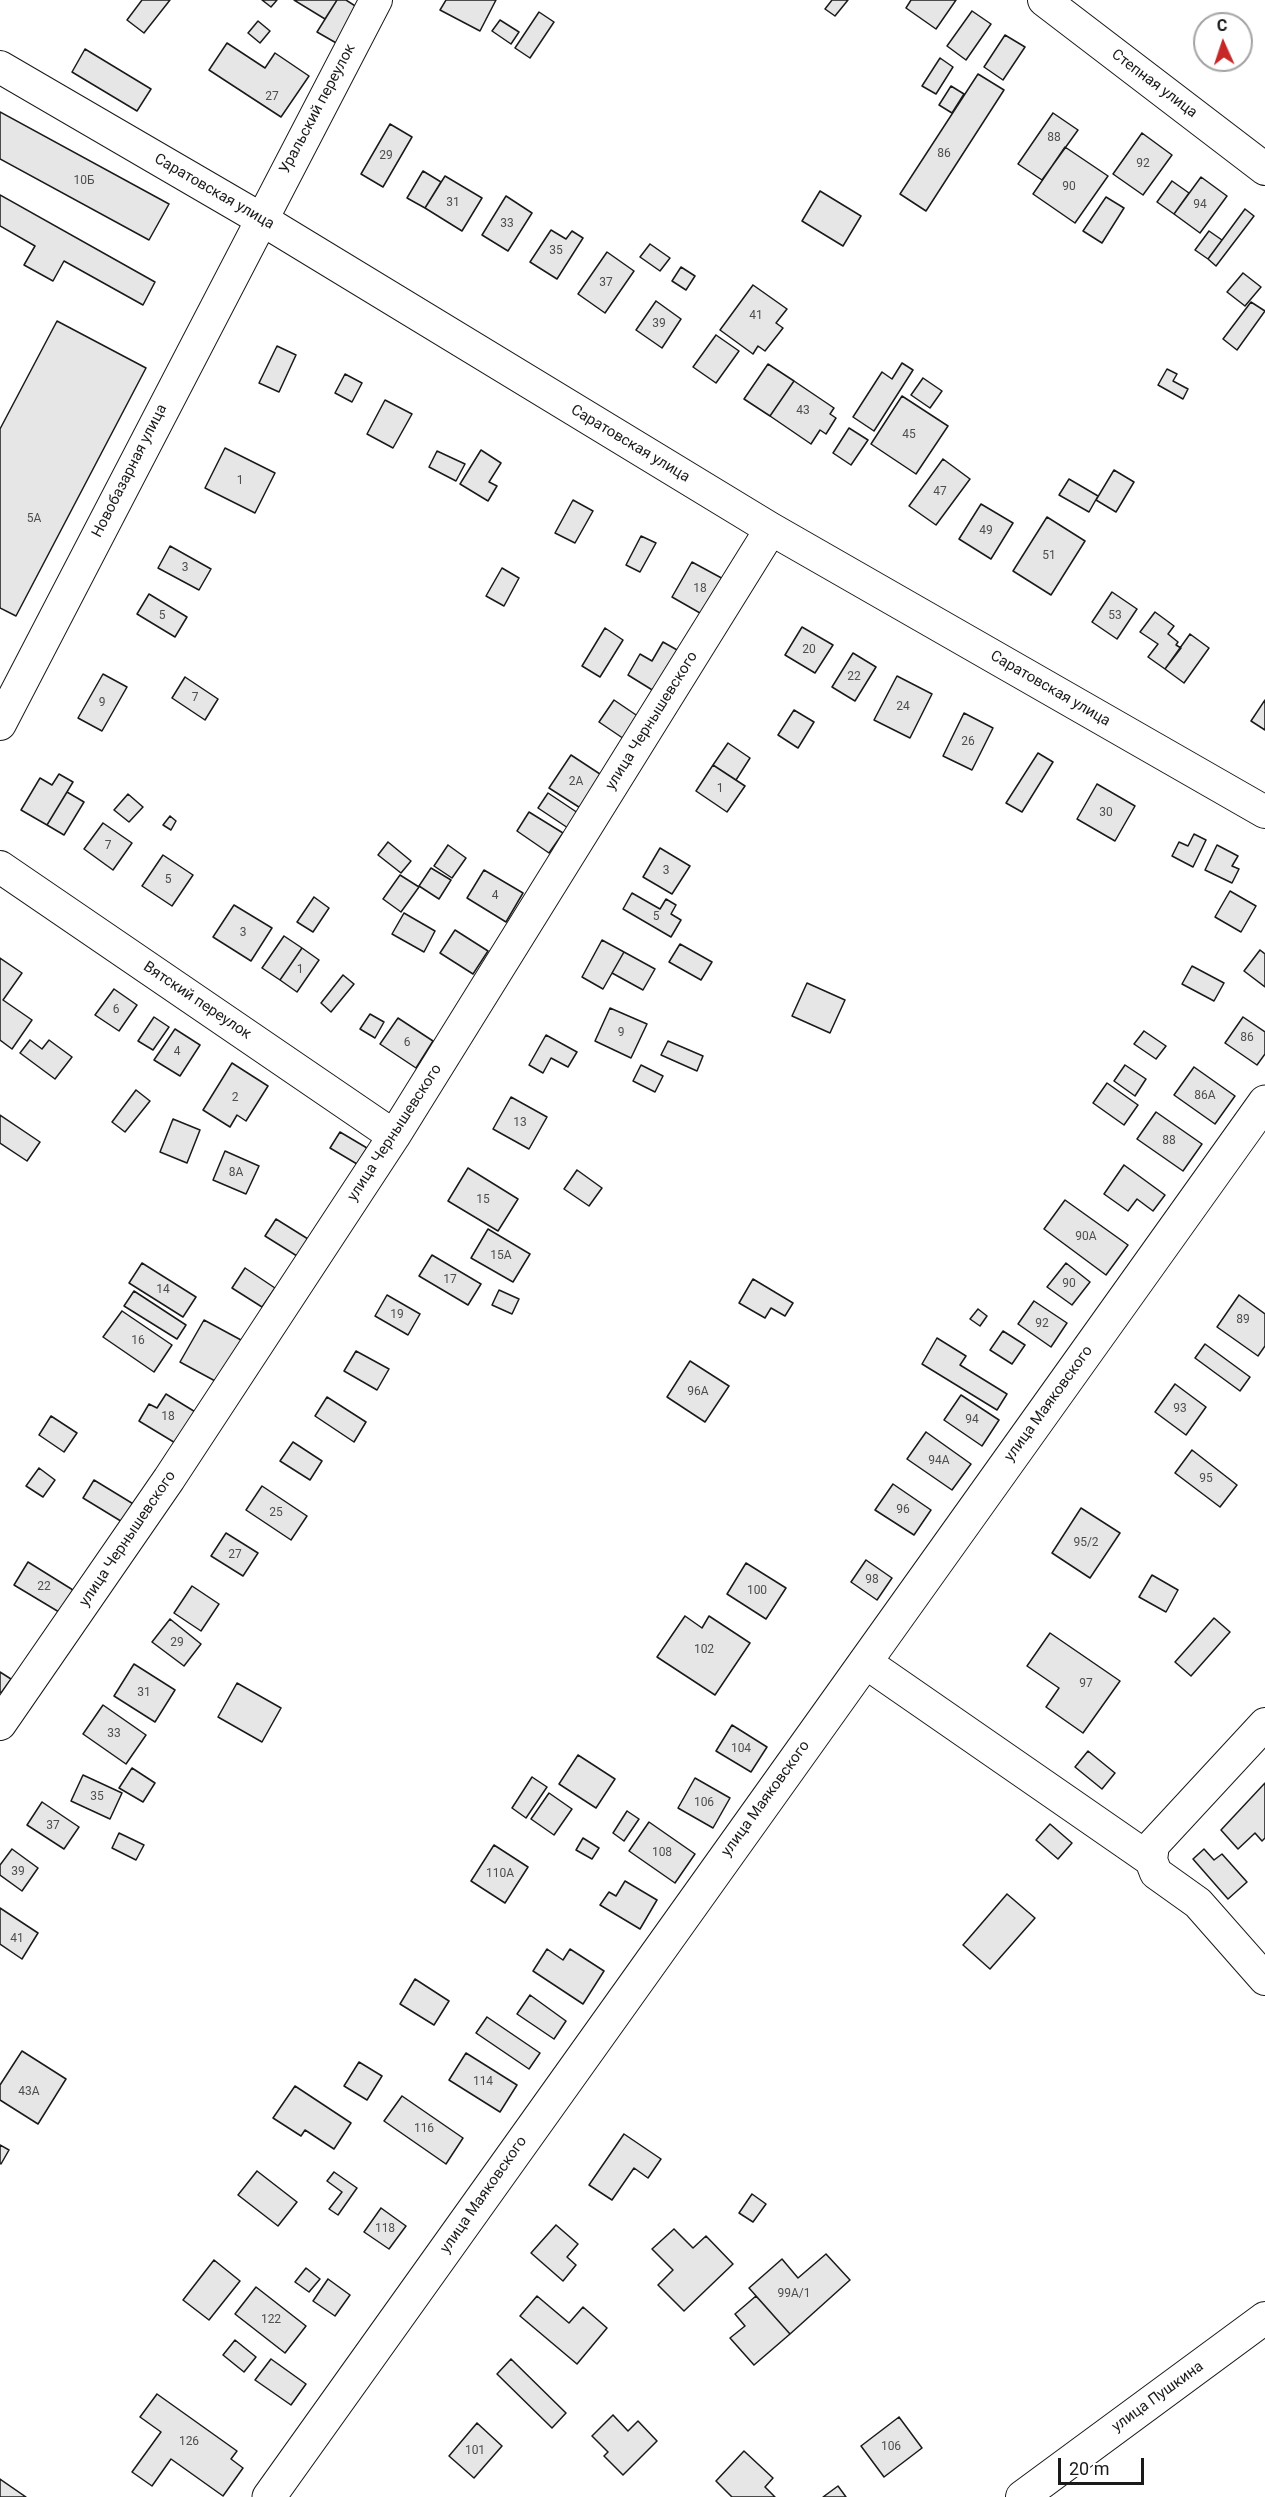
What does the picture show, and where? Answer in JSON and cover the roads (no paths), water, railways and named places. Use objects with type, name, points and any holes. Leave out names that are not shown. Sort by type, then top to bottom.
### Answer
[{"type":"main road","name":"улица Маяковского","points":[[269,2497],[1265,1102]]},
{"type":"street","name":"Уральский переулок","points":[[261,219],[376,0]]},
{"type":"street","name":"Степная улица","points":[[1044,0],[1265,169]]},
{"type":"street","name":"Саратовская улица","points":[[0,67],[261,219],[771,529],[1265,813]]},
{"type":"street","name":"Новобазарная улица","points":[[0,724],[261,219]]},
{"type":"street","name":"улица Чернышевского","points":[[0,1724],[169,1479],[394,1136],[771,529]]},
{"type":"street","name":"Вятский переулок","points":[[0,867],[394,1136]]},
{"type":"street","points":[[865,1662],[1151,1860]]},
{"type":"street","points":[[1265,1724],[1153,1845],[1151,1860],[1156,1873],[1198,1903],[1265,1979]]},
{"type":"street","name":"улица Пушкина","points":[[1022,2497],[1265,2318]]}]
